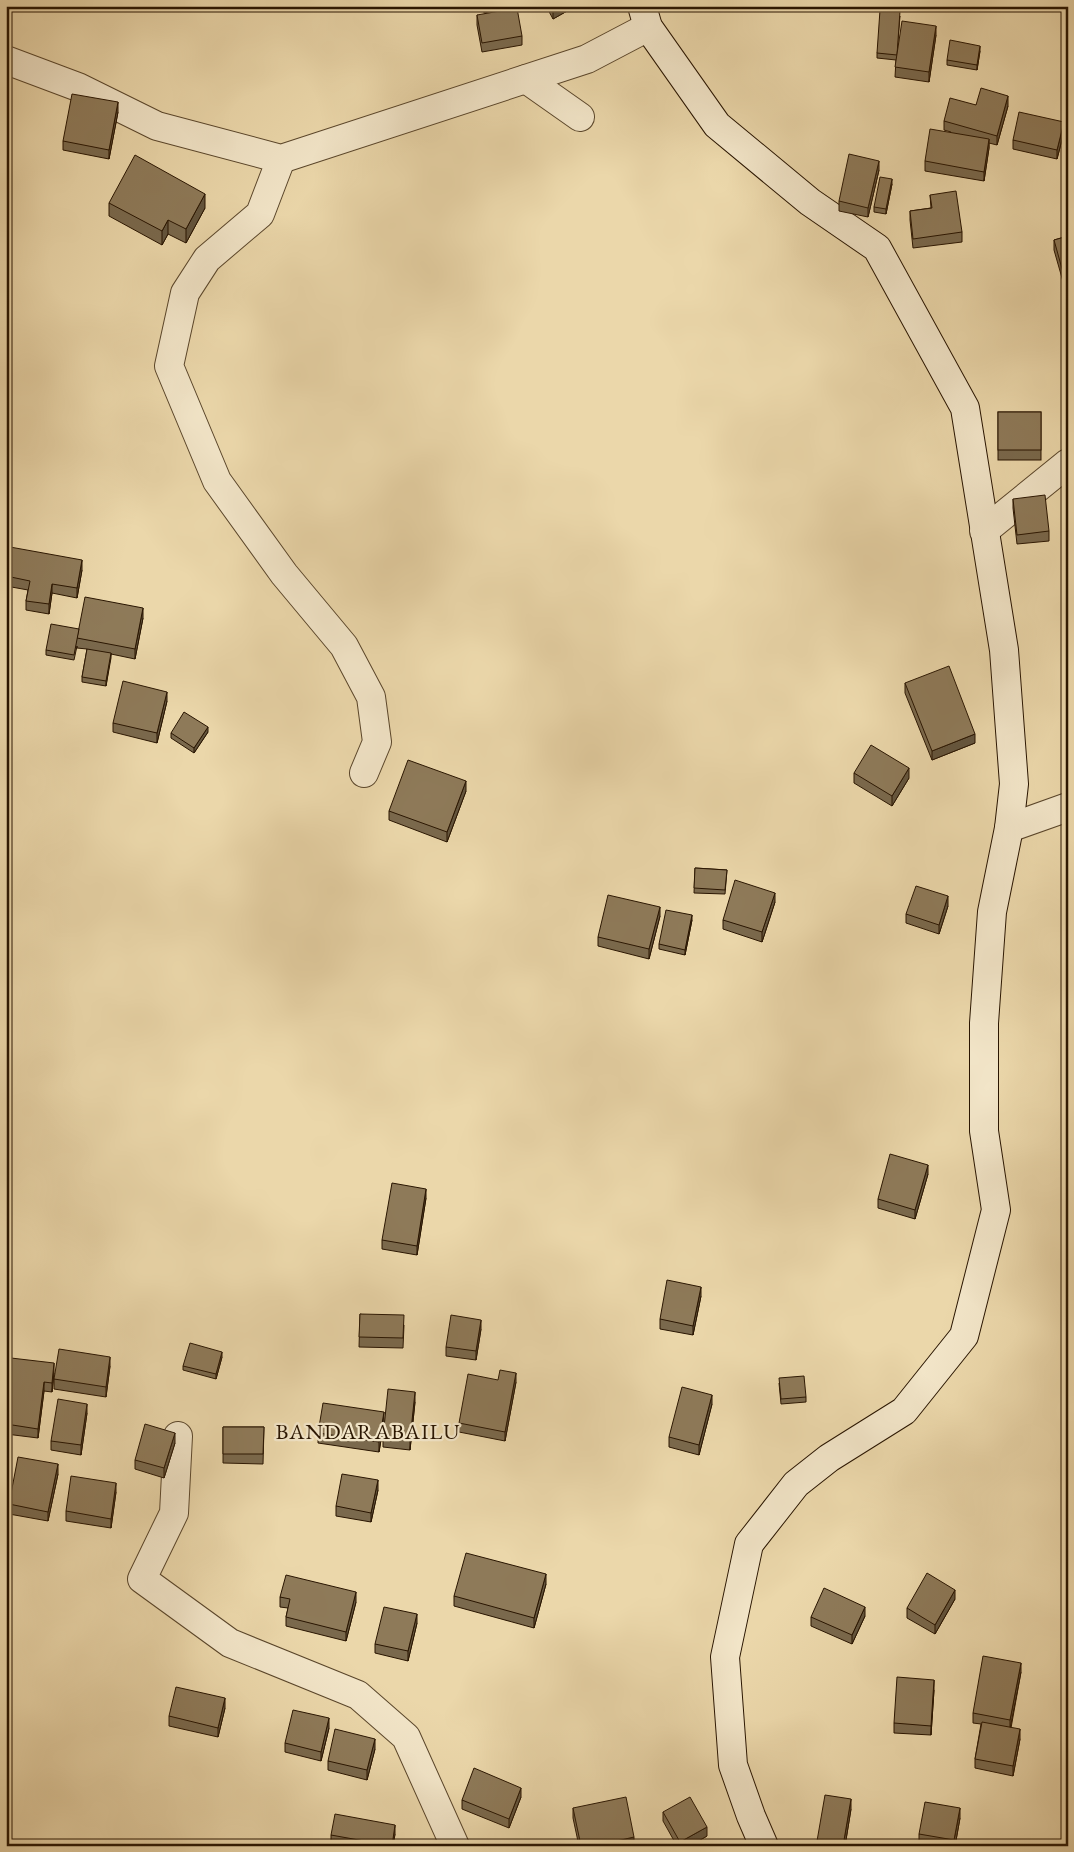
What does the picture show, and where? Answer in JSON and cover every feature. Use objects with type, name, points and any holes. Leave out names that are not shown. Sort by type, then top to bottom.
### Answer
[{"type":"street","points":[[6,60],[78,87],[157,126],[281,159],[588,59],[645,17],[717,125],[810,202],[878,248],[965,408],[1004,650],[1014,784],[1009,828],[992,912],[984,1023],[984,1131],[996,1210],[964,1336],[904,1411],[829,1458],[796,1484],[749,1544],[725,1657],[733,1765],[764,1846]]},
{"type":"street","points":[[526,79],[580,117]]},
{"type":"street","points":[[281,159],[260,214],[208,259],[184,293],[169,366],[217,481],[284,574],[344,646],[371,697],[377,742],[364,772]]},
{"type":"street","points":[[984,531],[1068,463]]},
{"type":"street","points":[[1009,828],[1068,807]]},
{"type":"street","points":[[178,1436],[174,1513],[142,1579],[230,1643],[358,1696],[406,1737],[455,1846]]},
{"type":"building","points":[[551,6],[560,6],[553,10]]},
{"type":"building","points":[[517,8],[522,36],[482,43],[477,15]]},
{"type":"building","points":[[880,10],[900,11],[897,55],[877,53]]},
{"type":"building","points":[[902,21],[936,26],[929,72],[895,67]]},
{"type":"building","points":[[950,40],[980,46],[977,65],[947,60]]},
{"type":"building","points":[[981,88],[1008,96],[997,136],[944,121],[950,98],[976,105]]},
{"type":"building","points":[[72,94],[118,102],[109,150],[63,141]]},
{"type":"building","points":[[1019,112],[1064,122],[1057,150],[1013,140]]},
{"type":"building","points":[[930,129],[989,139],[984,172],[925,161]]},
{"type":"building","points":[[849,154],[879,161],[868,208],[839,201]]},
{"type":"building","points":[[135,155],[205,194],[186,229],[168,220],[162,231],[109,203]]},
{"type":"building","points":[[880,177],[892,179],[886,209],[874,207]]},
{"type":"building","points":[[956,191],[962,232],[913,239],[910,211],[932,208],[930,195]]},
{"type":"building","points":[[1068,236],[1068,282],[1066,283],[1054,240]]},
{"type":"building","points":[[998,412],[1041,412],[1041,450],[998,450]]},
{"type":"building","points":[[1045,495],[1049,531],[1017,535],[1013,499]]},
{"type":"building","points":[[10,547],[82,560],[77,588],[52,584],[49,604],[26,601],[30,581],[6,576]]},
{"type":"building","points":[[85,597],[143,608],[135,649],[77,638]]},
{"type":"building","points":[[51,624],[79,629],[74,655],[46,650]]},
{"type":"building","points":[[87,649],[111,653],[106,681],[82,677]]},
{"type":"building","points":[[949,666],[975,734],[932,751],[905,683]]},
{"type":"building","points":[[123,681],[167,692],[157,733],[113,723]]},
{"type":"building","points":[[184,712],[208,727],[194,748],[171,733]]},
{"type":"building","points":[[871,745],[909,768],[892,796],[854,773]]},
{"type":"building","points":[[408,760],[466,781],[447,832],[389,811]]},
{"type":"building","points":[[695,868],[727,870],[725,890],[694,888]]},
{"type":"building","points":[[735,880],[775,893],[762,932],[723,920]]},
{"type":"building","points":[[916,886],[948,896],[939,925],[906,914]]},
{"type":"building","points":[[608,895],[660,907],[649,949],[598,937]]},
{"type":"building","points":[[666,910],[692,915],[685,950],[659,944]]},
{"type":"building","points":[[890,1154],[928,1165],[915,1210],[878,1199]]},
{"type":"building","points":[[392,1183],[426,1189],[417,1246],[382,1240]]},
{"type":"building","points":[[667,1280],[701,1287],[693,1326],[660,1319]]},
{"type":"building","points":[[360,1314],[404,1315],[403,1338],[359,1337]]},
{"type":"building","points":[[451,1315],[481,1320],[476,1351],[446,1347]]},
{"type":"building","points":[[190,1343],[222,1352],[216,1374],[183,1366]]},
{"type":"building","points":[[59,1349],[110,1357],[106,1387],[54,1379]]},
{"type":"building","points":[[11,1358],[54,1363],[52,1383],[44,1382],[38,1429],[6,1424],[6,1393]]},
{"type":"building","points":[[500,1370],[516,1373],[505,1432],[459,1423],[468,1374],[498,1380]]},
{"type":"building","points":[[804,1376],[806,1397],[781,1399],[779,1378]]},
{"type":"building","points":[[682,1387],[712,1395],[699,1445],[669,1437]]},
{"type":"building","points":[[388,1389],[415,1392],[410,1440],[383,1437]]},
{"type":"building","points":[[58,1399],[87,1404],[81,1445],[51,1441]]},
{"type":"building","points":[[323,1403],[384,1412],[379,1442],[318,1433]]},
{"type":"building","points":[[145,1424],[175,1433],[164,1468],[135,1460]]},
{"type":"building","points":[[223,1427],[264,1427],[263,1454],[223,1454]]},
{"type":"building","points":[[18,1457],[58,1464],[48,1512],[9,1504]]},
{"type":"building","points":[[342,1474],[378,1480],[371,1513],[336,1506]]},
{"type":"building","points":[[71,1476],[116,1483],[111,1519],[66,1511]]},
{"type":"building","points":[[466,1553],[546,1574],[534,1618],[454,1596]]},
{"type":"building","points":[[927,1573],[955,1590],[935,1625],[907,1608]]},
{"type":"building","points":[[286,1575],[356,1592],[346,1632],[286,1617],[290,1599],[280,1597]]},
{"type":"building","points":[[824,1588],[865,1607],[852,1635],[811,1617]]},
{"type":"building","points":[[384,1607],[417,1614],[408,1651],[375,1644]]},
{"type":"building","points":[[983,1656],[1021,1663],[1010,1720],[973,1713]]},
{"type":"building","points":[[897,1677],[934,1680],[931,1726],[894,1723]]},
{"type":"building","points":[[176,1687],[225,1698],[218,1728],[169,1716]]},
{"type":"building","points":[[293,1710],[329,1718],[321,1752],[285,1743]]},
{"type":"building","points":[[982,1722],[1020,1729],[1013,1766],[975,1759]]},
{"type":"building","points":[[335,1729],[375,1739],[367,1770],[328,1761]]},
{"type":"building","points":[[474,1768],[521,1788],[509,1819],[462,1800]]},
{"type":"building","points":[[825,1795],[851,1799],[843,1846],[817,1841]]},
{"type":"building","points":[[626,1797],[634,1837],[595,1846],[581,1846],[573,1808]]},
{"type":"building","points":[[690,1797],[707,1827],[680,1842],[663,1812]]},
{"type":"building","points":[[925,1802],[960,1808],[954,1840],[919,1834]]},
{"type":"building","points":[[335,1814],[395,1825],[392,1846],[331,1835]]},
{"type":"district","name":"BANDARABAILU","points":[[368,1431]]}]
